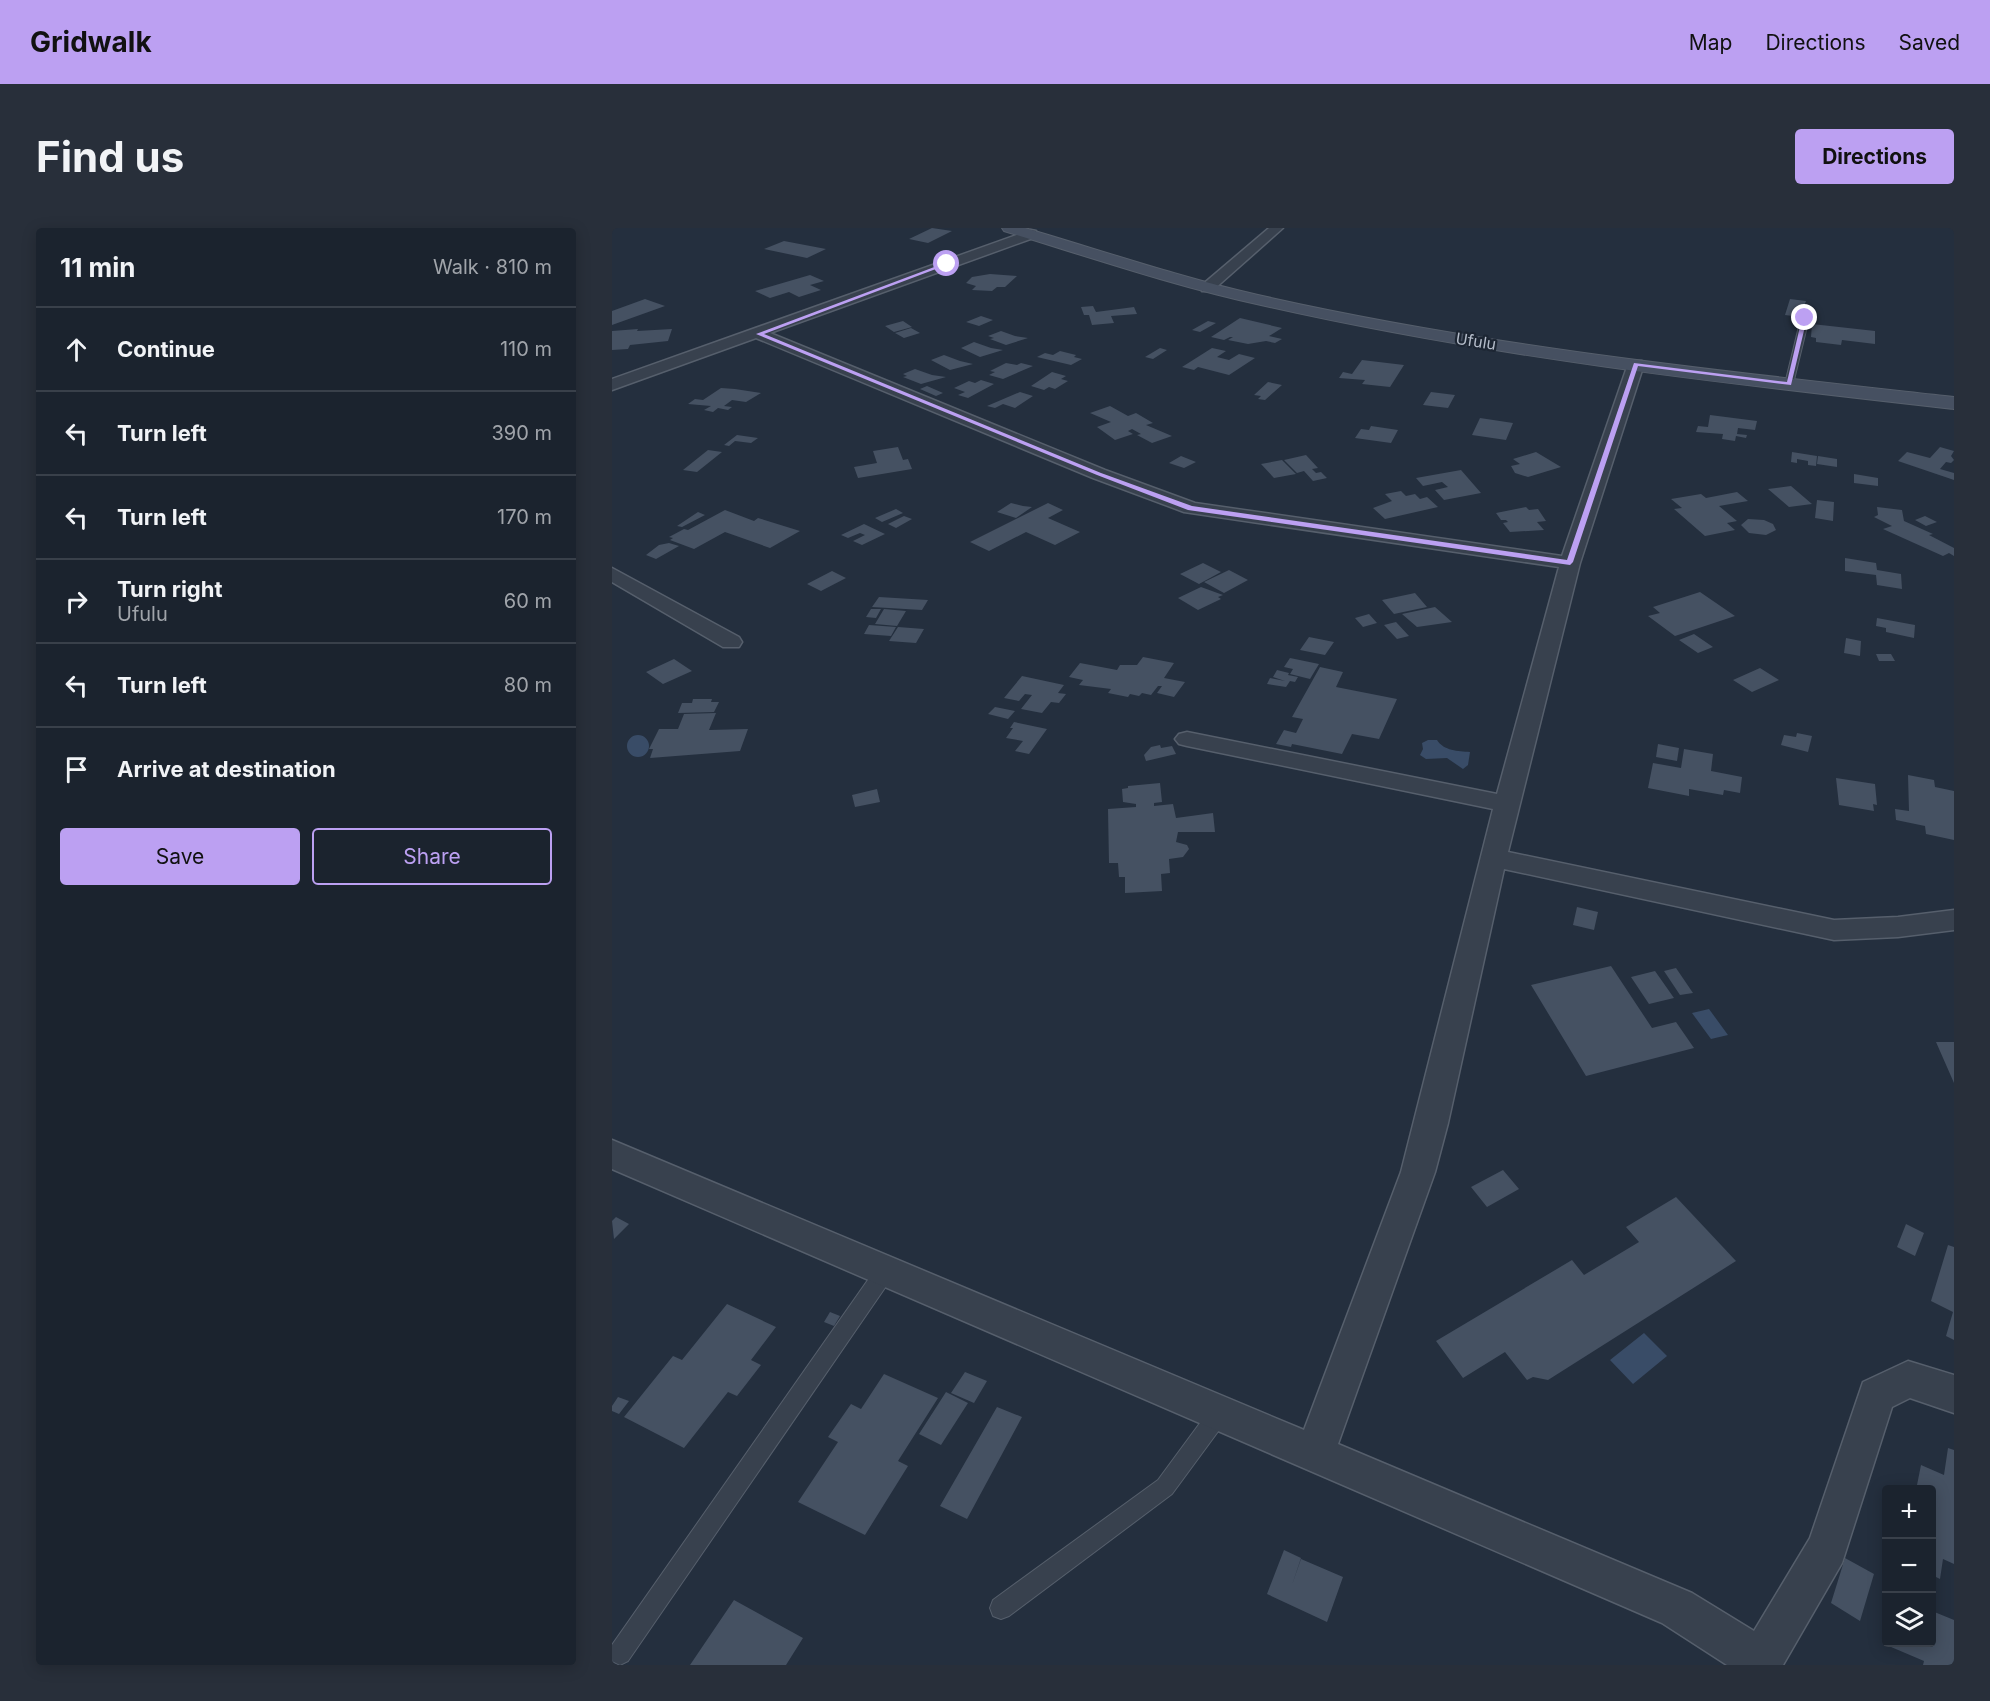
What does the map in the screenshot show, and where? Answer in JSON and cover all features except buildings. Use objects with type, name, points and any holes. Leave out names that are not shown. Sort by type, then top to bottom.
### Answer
[{"type":"street","name":"Ufulu","points":[[1008,228],[1207,288],[1403,329],[1636,364],[1954,404]]},
{"type":"street","points":[[1207,288],[1276,228]]},
{"type":"street","points":[[612,385],[759,334],[1031,234]]},
{"type":"street","points":[[759,334],[1099,474],[1191,508],[1570,562]]},
{"type":"street","points":[[1315,1452],[1418,1172],[1432,1123],[1493,858],[1570,562],[1636,364]]},
{"type":"street","points":[[612,574],[731,642]]},
{"type":"street","points":[[1187,739],[1508,804]]},
{"type":"street","points":[[1493,858],[1834,930],[1889,928],[1954,920]]},
{"type":"street","points":[[612,1154],[884,1273],[1218,1415],[1315,1452],[1677,1608],[1728,1640],[1759,1665],[1827,1548],[1877,1395],[1908,1379],[1954,1394]]},
{"type":"lane","points":[[1789,384],[1805,318]]},
{"type":"lane","points":[[620,1653],[884,1273]]},
{"type":"lane","points":[[1001,1608],[1165,1487],[1218,1415]]},
{"type":"water","points":[[638,735],[646,738],[649,746],[646,754],[638,757],[630,754],[627,746],[630,738]]},
{"type":"water","points":[[1437,740],[1452,750],[1470,752],[1468,765],[1463,769],[1447,758],[1426,759],[1420,755],[1423,749],[1422,743]]},
{"type":"water","points":[[1709,1009],[1728,1035],[1711,1039],[1692,1013]]},
{"type":"water","points":[[1644,1333],[1667,1356],[1633,1384],[1610,1360]]},
{"type":"route","points":[[947,264],[759,334],[1099,474],[1191,508],[1216,514],[1570,562],[1636,364],[1789,384],[1805,318]]}]
